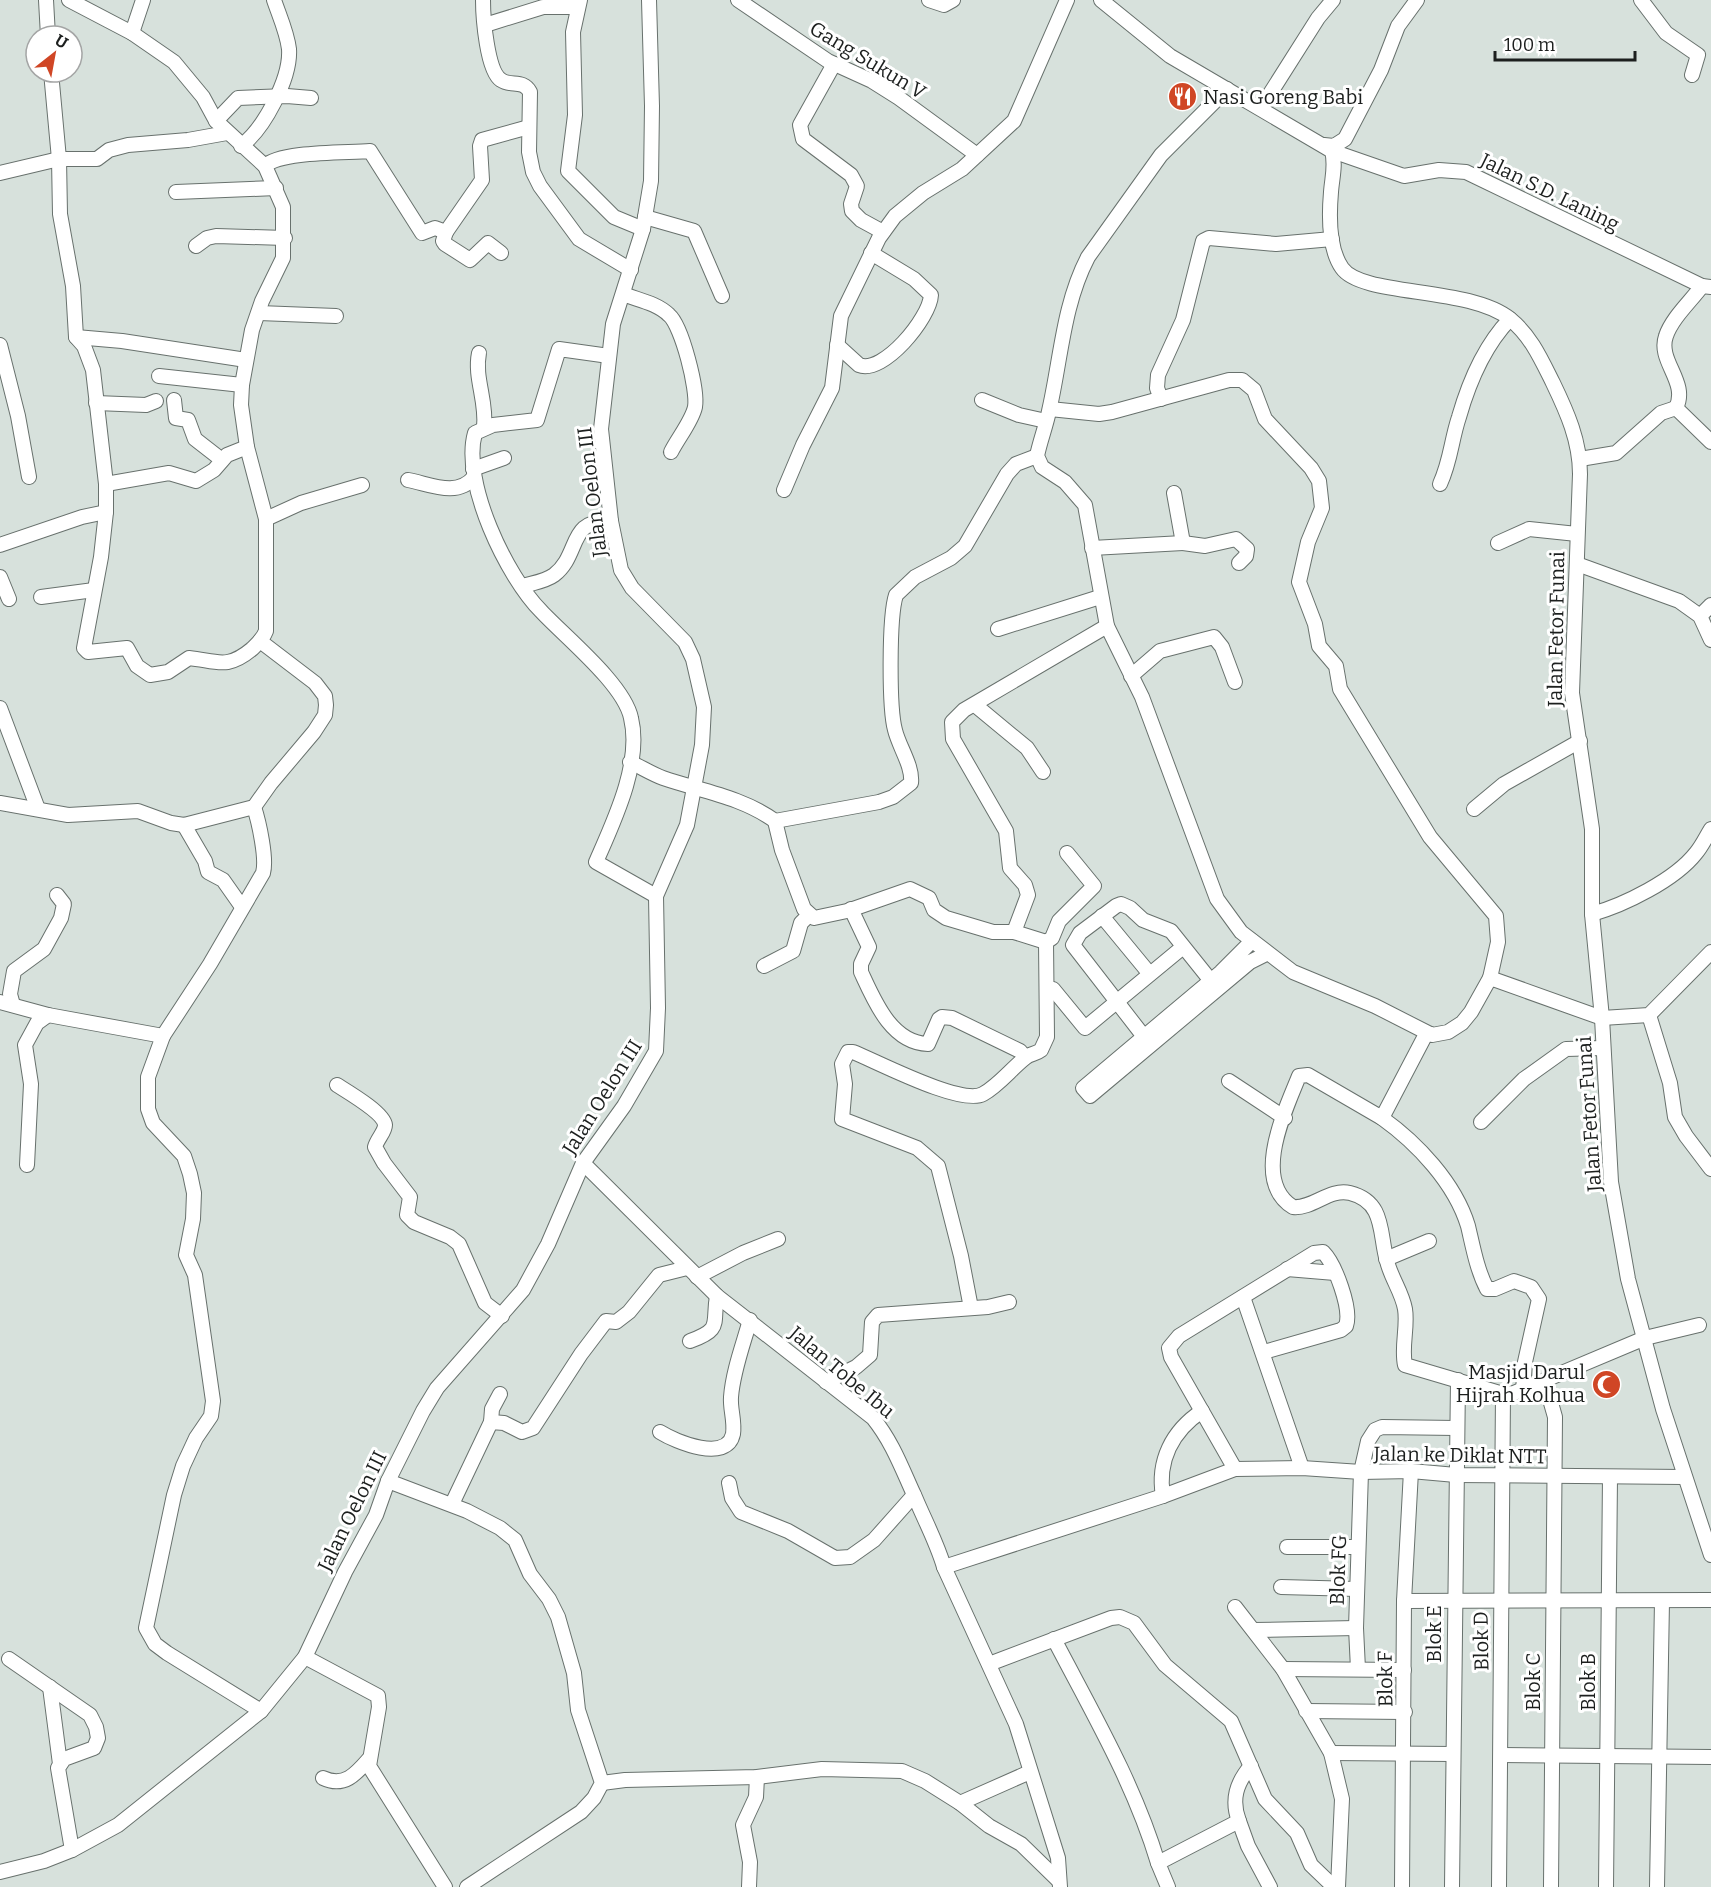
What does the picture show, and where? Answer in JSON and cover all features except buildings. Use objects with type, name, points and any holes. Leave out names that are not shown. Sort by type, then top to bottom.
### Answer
[{"type":"street","points":[[46,0],[47,24]]},
{"type":"street","points":[[52,84],[59,159],[60,214],[73,286],[76,337],[88,354],[106,484],[106,512],[101,557],[85,650],[125,647],[146,675],[164,674],[189,658],[214,664],[229,663],[240,659],[260,641],[267,624],[266,519],[247,447],[241,405],[246,360],[259,313],[283,258],[285,238],[283,207],[265,166],[226,133],[189,77],[174,62],[132,33],[69,0]]},
{"type":"street","points":[[132,33],[143,0]]},
{"type":"street","points":[[241,146],[254,132],[277,97],[285,77],[289,50],[274,0]]},
{"type":"street","points":[[483,0],[485,26],[497,77],[505,82],[519,83],[529,89],[529,128],[533,172],[564,221],[579,239],[631,270]]},
{"type":"street","name":"Jalan Oelon III","points":[[0,1872],[44,1861],[72,1850],[106,1832],[139,1810],[261,1711],[305,1657],[345,1572],[376,1515],[388,1481],[437,1388],[523,1290],[540,1261],[583,1163],[624,1107],[656,1051],[658,1008],[656,896],[683,835],[695,785],[704,719],[693,659],[685,642],[632,588],[625,579],[618,560],[601,429],[613,324],[644,223],[651,181],[652,106],[649,0]]},
{"type":"street","name":"Gang Sukun V","points":[[738,0],[834,64],[867,78],[899,98],[977,155]]},
{"type":"street","points":[[929,0],[944,5],[952,0]]},
{"type":"street","points":[[784,490],[803,445],[832,388],[836,371],[841,316],[883,232],[895,216],[977,155],[1008,128],[1018,114],[1067,0]]},
{"type":"street","points":[[1261,108],[1318,18],[1333,0]]},
{"type":"street","points":[[1107,2],[1170,56],[1328,148],[1345,139],[1381,70],[1398,26],[1417,0]]},
{"type":"street","points":[[1641,0],[1666,33],[1698,55],[1692,75]]},
{"type":"street","points":[[485,26],[543,7],[579,3],[573,32],[575,115],[568,171],[614,218],[694,231],[722,296]]},
{"type":"street","points":[[834,64],[800,125],[800,132],[803,139],[851,174],[857,186],[852,211],[861,220],[883,232]]},
{"type":"street","points":[[982,400],[1018,415],[1048,415],[1099,414],[1229,380],[1242,380],[1254,390],[1265,419],[1316,474],[1323,500],[1302,563],[1299,582],[1315,624],[1319,646],[1336,666],[1340,689],[1421,823],[1496,916],[1498,942],[1490,978],[1471,1012],[1462,1023],[1440,1034],[1426,1034],[1375,1006],[1293,972],[1266,954],[1240,932],[1217,899],[1142,697],[1107,626],[1085,505],[1065,482],[1042,467],[1037,456],[1048,415],[1064,329],[1080,272],[1088,257],[1161,155],[1227,89]]},
{"type":"street","points":[[216,121],[238,98],[311,98]]},
{"type":"street","points":[[501,253],[486,244],[470,260],[443,241],[446,232],[482,180],[480,146],[482,140],[529,128]]},
{"type":"street","points":[[0,173],[59,159],[97,159],[110,150],[128,145],[188,140],[226,133]]},
{"type":"street","name":"Jalan Fetor Funai","points":[[1328,148],[1332,239],[1341,266],[1356,279],[1463,298],[1484,304],[1510,319],[1532,342],[1572,426],[1580,459],[1572,693],[1592,829],[1592,914],[1602,1018],[1615,1210],[1628,1279],[1663,1409],[1711,1555]]},
{"type":"street","name":"Jalan S.D. Laning","points":[[1328,148],[1404,176],[1450,170],[1466,172],[1706,286]]},
{"type":"street","points":[[265,166],[277,159],[294,155],[370,151],[382,173],[423,233],[435,228],[446,232]]},
{"type":"street","points":[[176,192],[276,188]]},
{"type":"street","points":[[196,246],[207,238],[216,236],[285,238]]},
{"type":"street","points":[[1161,399],[1157,388],[1158,375],[1183,320],[1203,241],[1209,238],[1276,244],[1332,239]]},
{"type":"street","points":[[837,345],[859,365],[872,366],[911,336],[929,306],[931,295],[923,286],[871,253]]},
{"type":"street","points":[[1676,408],[1680,396],[1665,341],[1671,327],[1706,286]]},
{"type":"street","points":[[623,294],[664,311],[671,316],[679,331],[693,384],[695,407],[671,452]]},
{"type":"street","points":[[259,313],[336,316]]},
{"type":"street","points":[[1440,484],[1451,458],[1459,417],[1476,369],[1496,333],[1510,319]]},
{"type":"street","points":[[76,337],[123,341],[246,360]]},
{"type":"street","points":[[0,345],[18,416],[28,477]]},
{"type":"street","points":[[609,356],[559,349],[537,420],[484,427],[474,436],[474,473],[497,543],[536,606],[569,636],[629,709],[633,738],[630,762],[620,808],[596,862],[656,896]]},
{"type":"street","points":[[478,353],[476,367],[484,398],[484,427]]},
{"type":"street","points":[[159,376],[242,385]]},
{"type":"street","points":[[174,400],[176,418],[188,420],[195,439],[222,460]]},
{"type":"street","points":[[96,403],[146,405],[156,401]]},
{"type":"street","points":[[1676,408],[1711,442]]},
{"type":"street","points":[[1580,459],[1616,453],[1660,413],[1676,408]]},
{"type":"street","points":[[106,484],[169,473],[193,482],[214,470],[227,455],[247,447]]},
{"type":"street","points":[[775,821],[879,802],[893,797],[910,783],[910,771],[894,728],[892,637],[896,595],[915,578],[959,552],[1007,474],[1016,464],[1037,456]]},
{"type":"street","points":[[408,480],[452,490],[462,488],[474,473],[504,458]]},
{"type":"street","points":[[266,519],[301,503],[362,485]]},
{"type":"street","points":[[1174,493],[1183,543]]},
{"type":"street","points":[[0,545],[82,517],[106,512]]},
{"type":"street","points":[[523,586],[554,575],[586,524],[596,520],[611,520]]},
{"type":"street","points":[[1498,543],[1529,529],[1577,534]]},
{"type":"street","points":[[1092,548],[1183,543],[1205,546],[1236,539],[1247,549],[1246,556],[1239,563]]},
{"type":"street","points":[[1577,564],[1679,601],[1700,616],[1711,640]]},
{"type":"street","points":[[0,577],[9,599]]},
{"type":"street","points":[[41,597],[94,590]]},
{"type":"street","points":[[998,629],[1100,597]]},
{"type":"street","points":[[1700,616],[1711,605]]},
{"type":"street","points":[[1014,932],[1028,895],[1027,889],[1010,868],[1006,831],[962,755],[951,729],[954,718],[1107,626]]},
{"type":"street","points":[[1131,676],[1160,651],[1215,638],[1222,647],[1235,682]]},
{"type":"street","points":[[0,803],[68,815],[138,810],[171,823],[184,825],[254,807],[314,732],[325,715],[326,705],[325,696],[315,683],[260,641]]},
{"type":"street","points":[[975,705],[1027,748],[1043,772]]},
{"type":"street","points":[[0,708],[38,808]]},
{"type":"street","points":[[1474,809],[1503,784],[1580,741]]},
{"type":"street","points":[[630,762],[666,779],[695,785],[765,814],[775,821],[782,850],[808,915]]},
{"type":"street","points":[[254,807],[266,864],[255,888],[210,964],[163,1036],[148,1077],[148,1109],[158,1129],[184,1156],[190,1174],[194,1194],[194,1211],[186,1255],[195,1275],[213,1401],[210,1416],[187,1457],[174,1495],[147,1628],[155,1644],[167,1653],[261,1711]]},
{"type":"street","points":[[184,825],[205,861],[208,872],[223,880],[242,907]]},
{"type":"street","points":[[1592,914],[1624,904],[1668,876],[1696,854],[1711,829]]},
{"type":"street","points":[[1046,942],[1052,938],[1059,921],[1094,886],[1067,853]]},
{"type":"street","points":[[808,915],[824,918],[910,890],[929,898],[934,910],[946,918],[993,932],[1014,932],[1046,942]]},
{"type":"street","points":[[57,895],[64,904],[61,918],[39,955],[14,971],[6,1003],[48,1015],[163,1036]]},
{"type":"street","points":[[1148,1041],[1073,945],[1080,933],[1121,904],[1143,920],[1171,931],[1214,985]]},
{"type":"street","points":[[851,909],[869,947],[861,964],[861,972],[892,1027],[909,1038],[928,1044],[939,1019],[952,1018],[1020,1051],[1025,1057]]},
{"type":"street","points":[[764,966],[793,951],[801,923],[808,915]]},
{"type":"street","points":[[1102,916],[1149,973]]},
{"type":"street","points":[[1214,985],[1252,941]]},
{"type":"street","points":[[970,1308],[962,1256],[938,1166],[917,1148],[843,1119],[845,1084],[843,1060],[848,1052],[853,1052],[896,1073],[947,1090],[975,1096],[984,1093],[1025,1057],[1041,1050],[1047,1037],[1046,942]]},
{"type":"street","points":[[1053,989],[1086,1028],[1149,973],[1183,947]]},
{"type":"street","points":[[1490,978],[1602,1018],[1649,1015],[1711,953]]},
{"type":"street","points":[[1148,1041],[1083,1088],[1084,1093],[1090,1096],[1148,1041],[1214,985],[1266,954]]},
{"type":"street","points":[[27,1165],[31,1084],[25,1045],[37,1023],[48,1015]]},
{"type":"street","points":[[1649,1015],[1667,1070],[1675,1117],[1711,1169]]},
{"type":"street","points":[[1382,1118],[1426,1034]]},
{"type":"street","points":[[1481,1122],[1524,1079],[1566,1049],[1604,1048]]},
{"type":"street","points":[[1523,1391],[1525,1362],[1539,1304],[1538,1294],[1531,1287],[1514,1281],[1496,1289],[1487,1289],[1467,1224],[1450,1188],[1401,1132],[1382,1118],[1302,1074],[1299,1076],[1271,1161],[1275,1187],[1283,1200],[1297,1208],[1338,1193],[1353,1194],[1364,1200],[1380,1219],[1386,1259],[1405,1308],[1405,1365],[1503,1394],[1523,1391],[1645,1338],[1699,1325]]},
{"type":"street","points":[[1229,1080],[1285,1118]]},
{"type":"street","points":[[337,1085],[373,1110],[384,1121],[385,1128],[375,1147],[384,1163],[411,1197],[407,1215],[414,1222],[450,1237],[459,1244],[485,1303],[502,1316]]},
{"type":"street","name":"Jalan Tobe Ibu","points":[[583,1163],[717,1296],[873,1418],[886,1435],[900,1458],[914,1495],[936,1541],[944,1568],[1016,1724],[1058,1858],[1059,1884]]},
{"type":"street","points":[[491,1422],[500,1421],[522,1432],[533,1428],[581,1354],[606,1321],[619,1321],[659,1275],[692,1273],[778,1239]]},
{"type":"street","points":[[1386,1259],[1429,1241]]},
{"type":"street","points":[[1235,1468],[1171,1357],[1169,1348],[1179,1336],[1319,1251],[1327,1256],[1335,1273],[1348,1314],[1346,1326],[1341,1330],[1264,1352]]},
{"type":"street","points":[[1287,1269],[1335,1273]]},
{"type":"street","points":[[690,1341],[710,1333],[715,1328],[717,1296]]},
{"type":"street","points":[[1243,1297],[1264,1352],[1302,1468]]},
{"type":"street","points":[[826,1382],[856,1367],[870,1355],[872,1322],[878,1315],[988,1308],[1009,1302]]},
{"type":"street","points":[[660,1432],[702,1449],[723,1447],[730,1441],[733,1427],[730,1399],[750,1320]]},
{"type":"street","name":"Blok E","points":[[1452,1887],[1453,1601],[1458,1380]]},
{"type":"street","name":"Blok C","points":[[1545,1382],[1555,1417],[1551,1887]]},
{"type":"street","points":[[452,1504],[491,1422],[492,1409],[500,1394]]},
{"type":"street","name":"Blok D","points":[[1499,1887],[1503,1394]]},
{"type":"street","points":[[1163,1496],[1160,1477],[1165,1454],[1190,1419],[1202,1411]]},
{"type":"street","name":"Blok FG","points":[[1358,1670],[1356,1628],[1361,1472],[1368,1441],[1378,1428],[1394,1426],[1456,1428]]},
{"type":"street","name":"Jalan ke Diklat NTT","points":[[944,1568],[1163,1496],[1235,1468],[1302,1468],[1361,1472],[1411,1471],[1501,1476],[1684,1477]]},
{"type":"street","name":"Blok F","points":[[1402,1887],[1405,1754],[1404,1601],[1411,1471]]},
{"type":"street","name":"Blok B","points":[[1606,1887],[1610,1477]]},
{"type":"street","points":[[388,1481],[452,1504],[508,1533],[519,1547],[530,1574],[554,1607],[574,1673],[578,1710],[602,1783],[594,1798],[581,1812],[467,1887]]},
{"type":"street","points":[[729,1483],[737,1509],[788,1531],[835,1558],[850,1557],[874,1540],[914,1495]]},
{"type":"street","points":[[1287,1547],[1358,1547]]},
{"type":"street","points":[[1281,1587],[1358,1589]]},
{"type":"street","points":[[1404,1601],[1711,1600]]},
{"type":"street","points":[[1657,1887],[1662,1601]]},
{"type":"street","points":[[1235,1607],[1283,1669],[1331,1753],[1342,1799],[1336,1887]]},
{"type":"street","points":[[989,1664],[1111,1618],[1120,1617],[1130,1620],[1165,1665],[1231,1721],[1265,1799],[1298,1833],[1311,1865],[1336,1887]]},
{"type":"street","points":[[1254,1630],[1356,1628]]},
{"type":"street","points":[[1054,1639],[1126,1778],[1146,1822],[1168,1887]]},
{"type":"street","points":[[305,1657],[378,1696],[379,1707],[369,1759],[372,1773],[401,1814],[441,1886]]},
{"type":"street","points":[[9,1659],[90,1715],[96,1727],[97,1744],[91,1750],[64,1759],[60,1764]]},
{"type":"street","points":[[1283,1669],[1404,1670]]},
{"type":"street","points":[[50,1687],[60,1764],[58,1776],[72,1850]]},
{"type":"street","points":[[1306,1711],[1405,1712]]},
{"type":"street","points":[[1331,1753],[1453,1754]]},
{"type":"street","points":[[1501,1755],[1711,1757]]},
{"type":"street","points":[[323,1778],[338,1782],[354,1777],[369,1759]]},
{"type":"street","points":[[1251,1766],[1241,1778],[1234,1802],[1248,1846],[1270,1887]]},
{"type":"street","points":[[602,1783],[625,1780],[757,1777],[822,1770],[892,1769],[925,1781],[960,1803],[989,1826],[1021,1844],[1059,1884]]},
{"type":"street","points":[[960,1803],[1030,1772]]},
{"type":"street","points":[[748,1887],[750,1862],[743,1825],[756,1797],[757,1777]]},
{"type":"street","points":[[1158,1863],[1239,1821]]},
{"type":"place","name":"Nasi Goreng Babi","points":[[1182,97]]},
{"type":"place","name":"Masjid Darul Hijrah Kolhua","points":[[1606,1384]]}]
